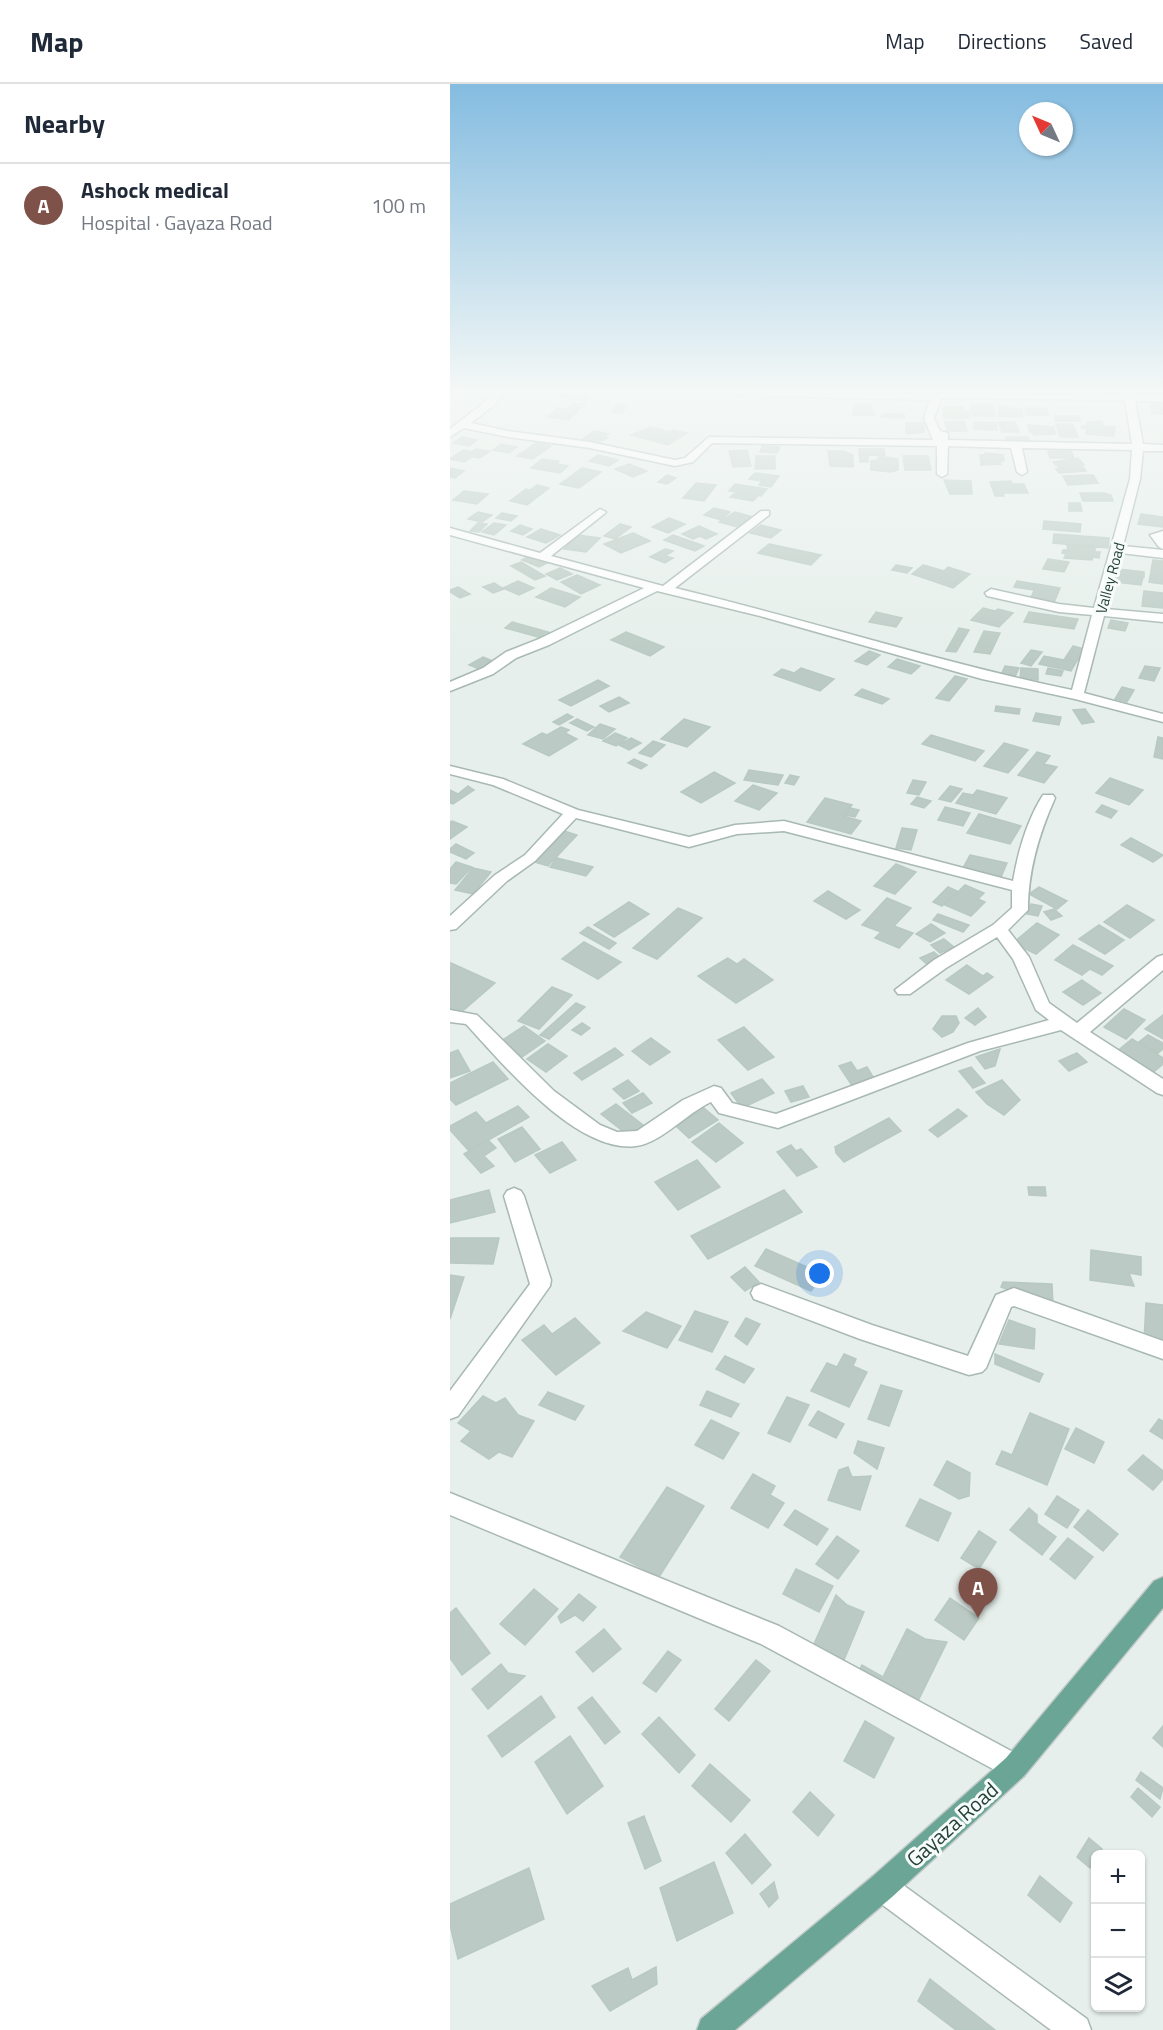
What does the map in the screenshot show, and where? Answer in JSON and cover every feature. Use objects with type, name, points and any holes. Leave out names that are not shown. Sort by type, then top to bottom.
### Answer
[{"type":"main road","name":"Gayaza Road","points":[[712,2030],[882,1887],[1015,1767],[1163,1588]]},
{"type":"street","name":"Valley Road","points":[[1077,694],[1118,549],[1134,481]]},
{"type":"street","points":[[544,556],[600,512]]},
{"type":"street","points":[[450,687],[488,671],[511,655],[660,589],[765,513]]},
{"type":"street","points":[[450,531],[660,589],[763,613],[987,676],[1077,694],[1163,718]]},
{"type":"street","points":[[1163,534],[1156,535],[1163,545]]},
{"type":"street","points":[[1118,549],[1163,554]]},
{"type":"street","points":[[991,593],[1035,604],[1100,613],[1163,618]]},
{"type":"street","points":[[450,770],[498,782],[573,813],[696,842],[735,830],[784,826],[1019,887]]},
{"type":"street","points":[[904,990],[940,964],[999,929],[1020,910],[1019,887],[1028,846],[1048,798]]},
{"type":"street","points":[[451,924],[501,878],[530,858],[573,813]]},
{"type":"street","points":[[999,929],[1020,957],[1042,1005],[1163,1088]]},
{"type":"street","points":[[450,1016],[471,1019],[569,1116],[593,1130],[621,1140],[634,1140],[644,1137],[701,1098],[714,1093],[726,1108],[778,1121],[797,1112],[1009,1036],[1071,1027],[1163,961]]},
{"type":"street","points":[[450,1409],[540,1286],[538,1269],[514,1196]]},
{"type":"street","points":[[761,1293],[868,1333],[969,1366],[974,1365],[978,1360],[1003,1301],[1008,1297],[1014,1297],[1163,1350]]},
{"type":"street","points":[[450,1504],[770,1635],[1015,1767]]},
{"type":"street","points":[[882,1887],[1076,2030]]},
{"type":"building","points":[[564,481],[589,481],[579,488],[560,484]]},
{"type":"building","points":[[660,481],[672,481],[667,484],[658,482]]},
{"type":"building","points":[[762,481],[775,481],[771,487],[759,485]]},
{"type":"building","points":[[944,481],[971,481],[972,494],[950,494]]},
{"type":"building","points":[[1011,481],[1012,484],[1024,484],[1028,493],[1003,493],[1004,496],[995,496],[990,482]]},
{"type":"building","points":[[1066,481],[1097,481],[1098,483],[1068,485]]},
{"type":"building","points":[[696,483],[716,485],[704,501],[683,498]]},
{"type":"building","points":[[735,484],[767,489],[761,496],[729,491]]},
{"type":"building","points":[[537,485],[549,488],[527,505],[510,501],[526,489],[530,490]]},
{"type":"building","points":[[464,491],[488,494],[477,504],[453,500]]},
{"type":"building","points":[[735,493],[757,497],[753,501],[730,497]]},
{"type":"building","points":[[1080,493],[1104,493],[1111,495],[1113,501],[1083,501]]},
{"type":"building","points":[[1069,503],[1080,503],[1082,511],[1069,511]]},
{"type":"building","points":[[714,508],[730,512],[721,520],[704,515]]},
{"type":"building","points":[[478,512],[492,515],[482,522],[468,519]]},
{"type":"building","points":[[735,512],[753,517],[738,527],[719,522]]},
{"type":"building","points":[[502,513],[517,516],[511,521],[496,518]]},
{"type":"building","points":[[1141,514],[1163,517],[1163,527],[1138,524]]},
{"type":"building","points":[[669,518],[685,524],[668,533],[652,527]]},
{"type":"building","points":[[1044,521],[1081,524],[1080,532],[1043,529]]},
{"type":"building","points":[[478,523],[487,524],[479,532],[470,531]]},
{"type":"building","points":[[494,523],[506,525],[494,535],[482,532]]},
{"type":"building","points":[[620,524],[631,527],[615,539],[604,536]]},
{"type":"building","points":[[520,525],[532,529],[523,535],[511,531]]},
{"type":"building","points":[[761,525],[781,530],[771,538],[750,533]]},
{"type":"building","points":[[699,526],[717,534],[706,539],[700,536],[693,539],[682,534]]},
{"type":"building","points":[[541,529],[560,535],[546,543],[527,537]]},
{"type":"building","points":[[633,533],[650,541],[621,553],[604,544]]},
{"type":"building","points":[[1054,534],[1109,538],[1108,548],[1053,543]]},
{"type":"building","points":[[578,535],[600,538],[586,552],[564,549]]},
{"type":"building","points":[[673,535],[704,546],[695,551],[664,540]]},
{"type":"building","points":[[769,544],[821,555],[811,565],[758,553]]},
{"type":"building","points":[[1067,545],[1095,548],[1095,552],[1100,552],[1099,558],[1093,557],[1092,560],[1064,558],[1066,554],[1062,553],[1063,550],[1068,550]]},
{"type":"building","points":[[665,549],[673,551],[665,556],[673,558],[665,563],[650,557]]},
{"type":"building","points":[[529,556],[547,563],[539,567],[522,560]]},
{"type":"building","points":[[1048,559],[1069,562],[1064,572],[1043,569]]},
{"type":"building","points":[[1153,560],[1163,561],[1163,584],[1149,582]]},
{"type":"building","points":[[521,562],[545,576],[535,580],[511,566]]},
{"type":"building","points":[[896,565],[912,568],[907,573],[892,570]]},
{"type":"building","points":[[923,565],[944,571],[948,567],[970,574],[953,588],[912,574]]},
{"type":"building","points":[[560,568],[572,574],[557,580],[546,574]]},
{"type":"building","points":[[1118,569],[1144,572],[1144,577],[1118,574]]},
{"type":"building","points":[[577,575],[600,585],[581,594],[561,582]]},
{"type":"building","points":[[1117,575],[1143,578],[1141,585],[1116,582]]},
{"type":"building","points":[[518,581],[534,588],[519,595],[503,588]]},
{"type":"building","points":[[1017,581],[1036,584],[1033,590],[1014,587]]},
{"type":"building","points":[[494,583],[504,589],[493,593],[483,587]]},
{"type":"building","points":[[1037,584],[1060,588],[1053,605],[1029,602]]},
{"type":"building","points":[[458,587],[470,594],[460,598],[450,592]]},
{"type":"building","points":[[551,588],[580,597],[565,607],[536,597]]},
{"type":"building","points":[[1144,591],[1163,593],[1163,608],[1142,606]]},
{"type":"building","points":[[983,608],[1013,613],[999,627],[971,620]]},
{"type":"building","points":[[876,612],[902,618],[896,627],[869,622]]},
{"type":"building","points":[[1029,612],[1078,619],[1074,629],[1024,622]]},
{"type":"building","points":[[1111,620],[1128,623],[1125,631],[1108,628]]},
{"type":"building","points":[[512,622],[552,633],[545,639],[505,628]]},
{"type":"building","points":[[959,628],[969,630],[956,652],[946,651]]},
{"type":"building","points":[[984,631],[1000,633],[990,654],[974,652]]},
{"type":"building","points":[[626,632],[664,647],[650,656],[611,640]]},
{"type":"building","points":[[1073,646],[1084,649],[1071,671],[1039,664],[1044,656],[1064,660]]},
{"type":"building","points":[[1031,650],[1042,652],[1031,666],[1021,663]]},
{"type":"building","points":[[869,651],[880,655],[867,665],[855,661]]},
{"type":"building","points":[[483,657],[498,663],[484,671],[469,665]]},
{"type":"building","points":[[897,659],[920,666],[911,674],[888,667]]},
{"type":"building","points":[[1005,666],[1019,668],[1015,677],[1001,675]]},
{"type":"building","points":[[1145,666],[1160,668],[1154,681],[1139,678]]},
{"type":"building","points":[[801,668],[834,679],[820,691],[774,675],[782,669],[794,673]]},
{"type":"building","points":[[1021,668],[1038,669],[1038,680],[1020,679]]},
{"type":"building","points":[[1048,668],[1063,671],[1061,676],[1046,674]]},
{"type":"building","points":[[955,676],[967,679],[949,701],[936,698]]},
{"type":"building","points":[[598,680],[609,686],[571,706],[559,700]]},
{"type":"building","points":[[1122,687],[1134,690],[1127,702],[1115,699]]},
{"type":"building","points":[[862,689],[889,699],[882,704],[855,695]]},
{"type":"building","points":[[619,697],[629,703],[609,712],[600,706]]},
{"type":"building","points":[[996,706],[1020,709],[1019,714],[995,711]]},
{"type":"building","points":[[1085,709],[1094,722],[1082,724],[1073,710]]},
{"type":"building","points":[[1036,713],[1061,717],[1059,725],[1033,721]]},
{"type":"building","points":[[567,714],[573,717],[559,725],[553,722]]},
{"type":"building","points":[[577,719],[594,727],[587,731],[570,723]]},
{"type":"building","points":[[684,719],[710,727],[687,747],[661,739]]},
{"type":"building","points":[[600,724],[615,729],[603,739],[588,735]]},
{"type":"building","points":[[561,727],[569,730],[565,733],[577,739],[549,756],[523,744],[542,733],[547,735]]},
{"type":"building","points":[[615,733],[627,738],[616,746],[603,741]]},
{"type":"building","points":[[931,735],[984,751],[975,761],[922,744]]},
{"type":"building","points":[[1158,737],[1163,738],[1163,759],[1154,757]]},
{"type":"building","points":[[631,738],[641,743],[629,750],[619,745]]},
{"type":"building","points":[[653,741],[665,745],[651,757],[639,753]]},
{"type":"building","points":[[1004,743],[1028,750],[1008,773],[984,766]]},
{"type":"building","points":[[1037,752],[1050,756],[1044,764],[1057,767],[1044,783],[1018,775]]},
{"type":"building","points":[[634,759],[647,765],[641,769],[628,763]]},
{"type":"building","points":[[749,770],[783,775],[778,785],[744,780]]},
{"type":"building","points":[[714,772],[735,783],[701,803],[681,792]]},
{"type":"building","points":[[790,775],[799,777],[794,785],[785,783]]},
{"type":"building","points":[[1110,778],[1143,790],[1129,805],[1096,793]]},
{"type":"building","points":[[913,780],[926,782],[919,795],[907,793]]},
{"type":"building","points":[[753,785],[777,793],[759,810],[735,801]]},
{"type":"building","points":[[468,786],[474,790],[453,804],[450,803],[450,790],[458,794]]},
{"type":"building","points":[[950,786],[962,789],[951,802],[939,799]]},
{"type":"building","points":[[977,790],[1007,798],[996,814],[956,803],[963,793],[973,795]]},
{"type":"building","points":[[917,797],[931,801],[924,808],[911,804]]},
{"type":"building","points":[[825,798],[852,805],[843,816],[861,821],[851,834],[807,822]]},
{"type":"building","points":[[1102,805],[1117,811],[1111,818],[1096,812]]},
{"type":"building","points":[[945,807],[970,813],[963,826],[938,820]]},
{"type":"building","points":[[850,808],[859,810],[855,817],[845,815]]},
{"type":"building","points":[[979,814],[1021,826],[1010,844],[967,833]]},
{"type":"building","points":[[450,822],[467,827],[450,839]]},
{"type":"building","points":[[902,828],[917,830],[911,850],[896,848]]},
{"type":"building","points":[[561,830],[577,835],[548,866],[531,861]]},
{"type":"building","points":[[1131,838],[1163,855],[1153,862],[1121,845]]},
{"type":"building","points":[[456,844],[474,853],[466,859],[450,852]]},
{"type":"building","points":[[970,855],[1007,863],[1001,877],[963,868]]},
{"type":"building","points":[[557,858],[593,867],[586,876],[550,867]]},
{"type":"building","points":[[456,862],[472,867],[456,884],[450,883],[450,869]]},
{"type":"building","points":[[896,864],[916,872],[895,894],[874,886]]},
{"type":"building","points":[[473,868],[491,872],[473,894],[455,890]]},
{"type":"building","points":[[965,885],[984,893],[978,899],[985,902],[971,916],[945,905]]},
{"type":"building","points":[[948,887],[957,891],[942,906],[933,902]]},
{"type":"building","points":[[1039,887],[1067,901],[1057,909],[1029,894]]},
{"type":"building","points":[[828,891],[860,910],[846,919],[814,901]]},
{"type":"building","points":[[887,898],[911,908],[894,926],[913,933],[899,948],[875,938],[881,932],[862,925]]},
{"type":"building","points":[[629,902],[649,914],[614,937],[594,925]]},
{"type":"building","points":[[1031,904],[1042,906],[1038,916],[1027,914]]},
{"type":"building","points":[[1127,905],[1154,920],[1130,938],[1104,922]]},
{"type":"building","points":[[678,908],[702,918],[657,959],[633,948]]},
{"type":"building","points":[[1054,909],[1062,916],[1051,920],[1044,912]]},
{"type":"building","points":[[938,914],[969,925],[963,932],[933,920]]},
{"type":"building","points":[[1037,923],[1059,935],[1036,954],[1013,943]]},
{"type":"building","points":[[931,924],[945,933],[930,942],[916,934]]},
{"type":"building","points":[[1099,925],[1124,940],[1105,954],[1079,939]]},
{"type":"building","points":[[588,927],[616,943],[609,949],[580,933]]},
{"type":"building","points":[[944,939],[954,947],[940,953],[931,945]]},
{"type":"building","points":[[584,942],[621,962],[598,979],[562,959]]},
{"type":"building","points":[[1073,945],[1113,966],[1102,975],[1090,969],[1082,975],[1055,960]]},
{"type":"building","points":[[934,952],[942,959],[929,966],[920,958]]},
{"type":"building","points":[[728,958],[737,964],[744,959],[773,980],[736,1003],[698,976]]},
{"type":"building","points":[[451,963],[495,983],[459,1014],[450,1010]]},
{"type":"building","points":[[967,965],[983,976],[987,973],[993,977],[969,994],[946,980]]},
{"type":"building","points":[[1082,980],[1101,993],[1083,1005],[1063,992]]},
{"type":"building","points":[[552,987],[572,995],[539,1029],[518,1021]]},
{"type":"building","points":[[576,1003],[585,1007],[549,1039],[540,1035]]},
{"type":"building","points":[[978,1008],[986,1017],[975,1025],[965,1018]]},
{"type":"building","points":[[1124,1009],[1145,1020],[1126,1039],[1104,1027]]},
{"type":"building","points":[[1163,1015],[1163,1039],[1145,1029]]},
{"type":"building","points":[[942,1016],[956,1016],[959,1023],[953,1032],[942,1037],[933,1029]]},
{"type":"building","points":[[582,1023],[590,1028],[581,1035],[572,1030]]},
{"type":"building","points":[[524,1026],[545,1041],[522,1057],[501,1041]]},
{"type":"building","points":[[744,1027],[774,1057],[748,1070],[718,1040]]},
{"type":"building","points":[[1148,1035],[1163,1043],[1163,1049],[1158,1053],[1139,1042]]},
{"type":"building","points":[[651,1038],[670,1052],[650,1065],[632,1051]]},
{"type":"building","points":[[1132,1039],[1163,1058],[1163,1064],[1150,1075],[1115,1053]]},
{"type":"building","points":[[548,1044],[567,1056],[546,1072],[527,1059]]},
{"type":"building","points":[[615,1048],[623,1055],[582,1080],[574,1073]]},
{"type":"building","points":[[1000,1049],[995,1066],[985,1069],[976,1057]]},
{"type":"building","points":[[458,1050],[470,1071],[450,1078],[450,1053]]},
{"type":"building","points":[[1077,1053],[1087,1062],[1069,1071],[1059,1061]]},
{"type":"building","points":[[493,1062],[508,1079],[456,1105],[450,1099],[450,1083]]},
{"type":"building","points":[[851,1062],[857,1071],[867,1067],[875,1080],[853,1087],[839,1066]]},
{"type":"building","points":[[971,1067],[985,1083],[973,1088],[959,1071]]},
{"type":"building","points":[[762,1079],[774,1093],[742,1108],[731,1093]]},
{"type":"building","points":[[628,1080],[639,1091],[624,1099],[613,1089]]},
{"type":"building","points":[[1002,1080],[1020,1100],[1004,1115],[987,1104],[976,1092]]},
{"type":"building","points":[[803,1086],[809,1097],[791,1102],[785,1091]]},
{"type":"building","points":[[643,1093],[652,1103],[632,1113],[623,1103]]},
{"type":"building","points":[[616,1104],[643,1125],[628,1135],[601,1114]]},
{"type":"building","points":[[518,1106],[529,1117],[469,1151],[450,1130],[450,1126],[476,1112],[486,1123]]},
{"type":"building","points":[[704,1108],[718,1120],[689,1138],[676,1126]]},
{"type":"building","points":[[958,1109],[967,1116],[938,1137],[929,1130]]},
{"type":"building","points":[[889,1118],[901,1131],[844,1162],[836,1153],[835,1147]]},
{"type":"building","points":[[719,1123],[743,1143],[716,1162],[692,1142]]},
{"type":"building","points":[[522,1127],[540,1149],[515,1162],[498,1139]]},
{"type":"building","points":[[488,1140],[496,1148],[484,1156],[494,1166],[481,1173],[464,1154]]},
{"type":"building","points":[[562,1142],[576,1160],[550,1173],[535,1155]]},
{"type":"building","points":[[791,1145],[796,1151],[801,1149],[817,1167],[797,1176],[777,1152]]},
{"type":"building","points":[[697,1160],[720,1187],[678,1210],[655,1182]]},
{"type":"building","points":[[1028,1187],[1045,1187],[1046,1196],[1029,1195]]},
{"type":"building","points":[[489,1190],[495,1212],[450,1223],[450,1200]]},
{"type":"building","points":[[784,1190],[802,1212],[708,1259],[691,1236]]},
{"type":"building","points":[[450,1238],[499,1238],[493,1264],[450,1263]]},
{"type":"building","points":[[766,1249],[823,1274],[811,1291],[755,1266]]},
{"type":"building","points":[[1091,1250],[1141,1257],[1141,1275],[1129,1273],[1134,1286],[1090,1280]]},
{"type":"building","points":[[745,1267],[759,1282],[745,1291],[731,1277]]},
{"type":"building","points":[[450,1275],[464,1277],[450,1319]]},
{"type":"building","points":[[1003,1282],[1052,1284],[1053,1306],[1001,1287]]},
{"type":"building","points":[[1146,1303],[1163,1305],[1163,1344],[1144,1341]]},
{"type":"building","points":[[695,1311],[728,1322],[712,1352],[679,1340]]},
{"type":"building","points":[[646,1312],[681,1326],[667,1348],[623,1331]]},
{"type":"building","points":[[575,1318],[600,1343],[556,1375],[522,1340],[544,1325],[552,1334]]},
{"type":"building","points":[[746,1318],[760,1324],[747,1345],[735,1336]]},
{"type":"building","points":[[1009,1320],[1035,1329],[1034,1349],[999,1344]]},
{"type":"building","points":[[844,1354],[856,1359],[853,1366],[867,1372],[849,1407],[811,1391],[827,1363],[837,1367]]},
{"type":"building","points":[[995,1354],[1043,1374],[1039,1382],[995,1364]]},
{"type":"building","points":[[725,1356],[754,1369],[744,1383],[716,1369]]},
{"type":"building","points":[[881,1385],[902,1391],[889,1426],[868,1419]]},
{"type":"building","points":[[707,1391],[739,1404],[731,1417],[700,1405]]},
{"type":"building","points":[[548,1392],[584,1406],[575,1420],[539,1405]]},
{"type":"building","points":[[483,1396],[496,1403],[505,1398],[518,1415],[534,1421],[512,1457],[499,1452],[489,1459],[461,1441],[471,1431],[458,1423]]},
{"type":"building","points":[[787,1397],[809,1405],[790,1442],[768,1433]]},
{"type":"building","points":[[818,1411],[844,1424],[836,1438],[809,1425]]},
{"type":"building","points":[[1030,1413],[1069,1429],[1047,1485],[996,1464],[1002,1451],[1012,1455]]},
{"type":"building","points":[[1159,1419],[1163,1421],[1163,1439],[1150,1431]]},
{"type":"building","points":[[711,1420],[739,1433],[723,1459],[695,1445]]},
{"type":"building","points":[[1076,1428],[1104,1442],[1094,1463],[1065,1449]]},
{"type":"building","points":[[858,1441],[884,1448],[877,1469],[854,1453]]},
{"type":"building","points":[[1143,1455],[1163,1471],[1163,1479],[1153,1490],[1128,1470]]},
{"type":"building","points":[[947,1461],[970,1473],[969,1496],[959,1499],[934,1485]]},
{"type":"building","points":[[848,1467],[852,1477],[871,1476],[860,1510],[828,1500],[839,1470]]},
{"type":"building","points":[[753,1474],[775,1486],[770,1495],[784,1503],[768,1528],[731,1508]]},
{"type":"building","points":[[667,1487],[704,1506],[659,1577],[620,1557]]},
{"type":"building","points":[[1057,1496],[1079,1510],[1067,1528],[1045,1514]]},
{"type":"building","points":[[920,1499],[951,1513],[938,1541],[906,1526]]},
{"type":"building","points":[[1029,1508],[1037,1515],[1037,1523],[1056,1537],[1042,1555],[1010,1530]]},
{"type":"building","points":[[795,1510],[828,1529],[817,1545],[784,1525]]},
{"type":"building","points":[[1088,1510],[1118,1534],[1103,1551],[1074,1527]]},
{"type":"building","points":[[979,1531],[996,1542],[979,1569],[961,1558]]},
{"type":"building","points":[[837,1536],[859,1551],[838,1579],[816,1564]]},
{"type":"building","points":[[1068,1538],[1093,1557],[1075,1579],[1050,1559]]},
{"type":"building","points":[[796,1569],[833,1586],[819,1612],[783,1594]]},
{"type":"building","points":[[534,1589],[558,1609],[525,1645],[500,1624]]},
{"type":"building","points":[[579,1594],[596,1607],[583,1621],[575,1615],[561,1623],[558,1617]]},
{"type":"building","points":[[836,1595],[847,1605],[864,1612],[844,1660],[813,1646]]},
{"type":"building","points":[[950,1598],[979,1618],[964,1640],[935,1620]]},
{"type":"building","points":[[456,1608],[490,1653],[462,1675],[450,1658],[450,1613]]},
{"type":"building","points":[[604,1629],[621,1649],[593,1672],[576,1652]]},
{"type":"building","points":[[907,1629],[925,1639],[947,1642],[917,1703],[859,1671],[862,1665],[883,1677]]},
{"type":"building","points":[[668,1651],[681,1660],[656,1692],[643,1683]]},
{"type":"building","points":[[756,1660],[770,1671],[729,1721],[715,1709]]},
{"type":"building","points":[[501,1664],[508,1673],[525,1676],[488,1709],[472,1689]]},
{"type":"building","points":[[541,1696],[555,1717],[502,1757],[488,1736]]},
{"type":"building","points":[[592,1697],[620,1732],[605,1744],[578,1708]]},
{"type":"building","points":[[659,1717],[695,1755],[679,1773],[642,1734]]},
{"type":"building","points":[[865,1721],[894,1738],[874,1778],[844,1761]]},
{"type":"building","points":[[1163,1726],[1163,1747],[1153,1738]]},
{"type":"building","points":[[570,1736],[603,1786],[567,1814],[535,1762]]},
{"type":"building","points":[[710,1764],[750,1800],[731,1822],[692,1786]]},
{"type":"building","points":[[1141,1772],[1163,1788],[1160,1799],[1136,1780]]},
{"type":"building","points":[[1138,1788],[1160,1807],[1152,1817],[1131,1797]]},
{"type":"building","points":[[810,1792],[834,1815],[818,1836],[793,1812]]},
{"type":"building","points":[[644,1816],[661,1861],[645,1869],[628,1823]]},
{"type":"building","points":[[745,1834],[771,1865],[752,1884],[726,1853]]},
{"type":"building","points":[[1089,1838],[1102,1849],[1091,1850],[1090,1868],[1077,1857]]},
{"type":"building","points":[[714,1862],[733,1913],[677,1941],[660,1888]]},
{"type":"building","points":[[529,1868],[544,1919],[458,1959],[450,1925],[450,1904]]},
{"type":"building","points":[[1040,1876],[1072,1903],[1060,1922],[1028,1895]]},
{"type":"building","points":[[774,1882],[778,1898],[769,1907],[760,1894]]},
{"type":"building","points":[[656,1967],[657,1984],[610,2011],[592,1986],[628,1968],[632,1980]]},
{"type":"building","points":[[930,1979],[995,2030],[956,2030],[918,2001]]},
{"type":"place","name":"Ashock medical","points":[[978,1618]]}]
